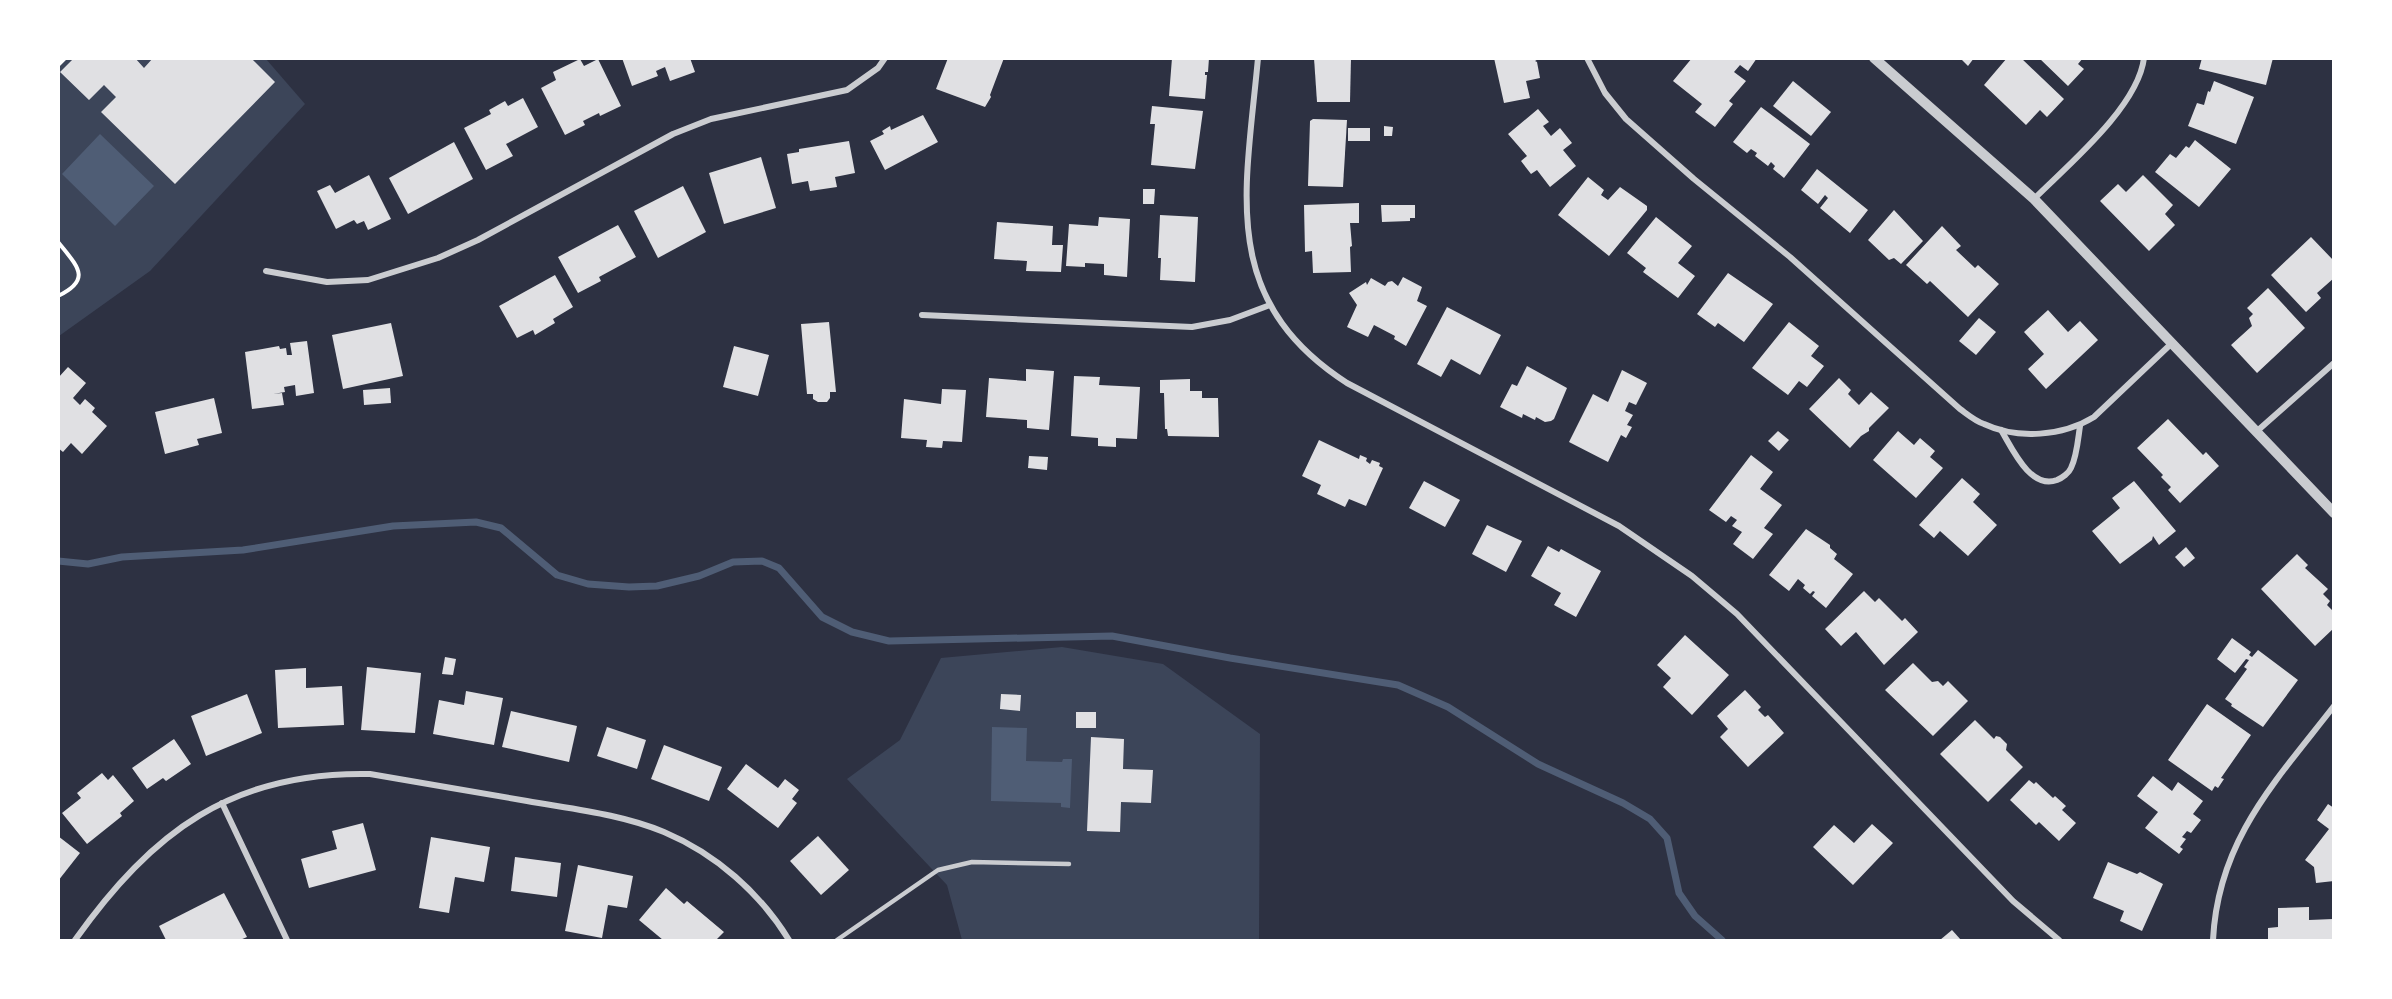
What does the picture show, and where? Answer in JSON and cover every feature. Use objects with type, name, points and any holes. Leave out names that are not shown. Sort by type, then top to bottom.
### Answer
[{"type":"street","points":[[266,271],[327,282],[368,280],[438,258],[478,240],[673,134],[711,119],[847,90],[878,68],[885,58]]},
{"type":"street","points":[[1258,58],[1246,183],[1246,219],[1253,263],[1270,305],[1306,353],[1338,378],[1619,526],[1692,576],[1737,614],[2013,901],[2059,940]]},
{"type":"street","points":[[1587,58],[1605,93],[1626,119],[1798,265],[1960,409],[1985,425],[2001,430],[2046,434],[2080,426],[2094,417],[2172,344]]},
{"type":"street","points":[[1874,58],[2034,199],[2334,513]]},
{"type":"street","points":[[2034,199],[2110,122],[2135,85],[2144,58]]},
{"type":"street","points":[[922,315],[1192,327],[1230,320],[1270,305]]},
{"type":"street","points":[[2256,432],[2334,363]]},
{"type":"street","points":[[2001,430],[2028,471],[2042,481],[2053,482],[2062,478],[2071,469],[2080,426]]},
{"type":"street","points":[[2213,940],[2221,885],[2241,832],[2263,797],[2334,706]]},
{"type":"street","points":[[75,940],[128,874],[153,848],[187,822],[222,803],[263,786],[309,776],[370,774],[591,812],[664,832],[687,843],[720,864],[756,895],[789,940]]},
{"type":"street","points":[[222,803],[287,940]]},
{"type":"lane","points":[[837,940],[938,870],[972,862],[1069,864]]},
{"type":"path","points":[[58,65],[65,58]]},
{"type":"path","points":[[58,242],[76,265],[78,283],[74,289],[58,296]]},
{"type":"shaded area","points":[[59,59],[266,59],[305,104],[150,271],[59,336]]},
{"type":"shaded area","points":[[100,134],[154,186],[115,226],[62,174]]},
{"type":"shaded area","points":[[1062,647],[1163,664],[1260,734],[1259,940],[962,940],[947,885],[847,779],[900,740],[941,658]]},
{"type":"shaded area","points":[[992,727],[1027,728],[1026,761],[1062,762],[1063,759],[1072,759],[1070,808],[1061,807],[1061,803],[991,801]]},
{"type":"building","points":[[74,58],[135,58],[144,68],[153,58],[251,58],[275,82],[175,184],[101,112],[116,97],[104,85],[89,100],[60,72]]},
{"type":"building","points":[[622,58],[690,58],[695,72],[670,81],[665,67],[656,71],[658,76],[632,86]]},
{"type":"building","points":[[948,58],[1004,58],[991,97],[985,107],[936,89]]},
{"type":"building","points":[[1172,58],[1209,58],[1208,72],[1205,72],[1207,75],[1205,99],[1169,96]]},
{"type":"building","points":[[1314,58],[1351,58],[1350,102],[1317,102]]},
{"type":"building","points":[[1494,58],[1540,58],[1535,61],[1540,78],[1526,81],[1530,98],[1504,103]]},
{"type":"building","points":[[1692,58],[1757,58],[1748,71],[1740,65],[1734,72],[1746,81],[1729,101],[1733,104],[1715,127],[1695,112],[1702,104],[1673,81]]},
{"type":"building","points":[[1960,58],[1974,58],[1968,66]]},
{"type":"building","points":[[2007,58],[2021,58],[2064,99],[2047,117],[2040,110],[2026,125],[1984,85]]},
{"type":"building","points":[[2039,58],[2083,58],[2078,64],[2084,69],[2068,86]]},
{"type":"building","points":[[2202,58],[2273,58],[2266,85],[2199,69]]},
{"type":"building","points":[[580,59],[584,66],[598,59],[621,106],[583,121],[585,125],[565,135],[541,88],[556,80],[553,72]]},
{"type":"building","points":[[1793,81],[1831,112],[1811,136],[1773,106]]},
{"type":"building","points":[[2214,81],[2254,97],[2236,144],[2188,126],[2197,103],[2204,105]]},
{"type":"building","points":[[523,98],[538,127],[506,144],[513,156],[486,170],[464,128],[491,114],[489,110],[505,101],[508,106]]},
{"type":"building","points":[[1152,106],[1203,111],[1195,169],[1151,165],[1155,124],[1150,124]]},
{"type":"building","points":[[1761,107],[1810,144],[1784,178],[1773,169],[1775,166],[1771,162],[1768,166],[1755,156],[1757,153],[1751,149],[1747,153],[1733,142]]},
{"type":"building","points":[[1538,109],[1549,122],[1543,126],[1551,136],[1560,128],[1572,143],[1563,150],[1576,166],[1550,187],[1537,170],[1531,174],[1521,161],[1527,156],[1508,134]]},
{"type":"building","points":[[923,115],[938,142],[885,170],[870,141],[884,134],[882,131],[890,126],[891,130]]},
{"type":"building","points":[[1313,119],[1347,120],[1343,187],[1308,186],[1310,121]]},
{"type":"building","points":[[1384,126],[1393,127],[1392,136],[1384,136]]},
{"type":"building","points":[[1348,128],[1370,128],[1370,141],[1348,141]]},
{"type":"building","points":[[2195,140],[2231,169],[2199,207],[2155,172],[2170,154],[2176,158],[2186,146],[2189,148]]},
{"type":"building","points":[[849,141],[855,173],[835,177],[837,187],[810,191],[808,181],[792,184],[787,154],[799,152],[799,149]]},
{"type":"building","points":[[454,142],[473,179],[408,214],[389,178]]},
{"type":"building","points":[[761,157],[776,208],[724,224],[709,173]]},
{"type":"building","points":[[1817,169],[1868,210],[1850,233],[1820,208],[1828,198],[1825,195],[1818,204],[1801,190]]},
{"type":"building","points":[[369,175],[391,219],[368,230],[364,221],[357,224],[354,220],[336,229],[317,191],[330,185],[335,193]]},
{"type":"building","points":[[2143,175],[2173,205],[2165,214],[2175,225],[2149,251],[2100,201],[2118,184],[2126,192]]},
{"type":"building","points":[[1588,177],[1604,190],[1601,195],[1608,200],[1620,187],[1647,206],[1647,210],[1609,256],[1558,215]]},
{"type":"building","points":[[683,186],[706,232],[658,258],[634,211]]},
{"type":"building","points":[[1143,189],[1155,189],[1154,204],[1143,204]]},
{"type":"building","points":[[1359,203],[1359,223],[1350,223],[1351,272],[1313,273],[1312,251],[1305,252],[1304,205]]},
{"type":"building","points":[[1381,205],[1415,205],[1415,218],[1410,218],[1410,221],[1382,222]]},
{"type":"building","points":[[1894,210],[1923,241],[1901,264],[1894,258],[1889,260],[1868,240]]},
{"type":"building","points":[[1160,215],[1198,217],[1195,282],[1160,280],[1161,258],[1158,258]]},
{"type":"building","points":[[1099,217],[1130,219],[1127,277],[1104,275],[1104,264],[1085,263],[1085,267],[1066,266],[1069,224],[1098,226]]},
{"type":"building","points":[[1656,217],[1692,246],[1678,263],[1695,276],[1678,298],[1643,272],[1646,268],[1627,253]]},
{"type":"building","points":[[997,222],[1053,226],[1052,245],[1063,245],[1061,272],[1026,271],[1027,261],[994,259]]},
{"type":"building","points":[[618,225],[636,257],[599,277],[601,281],[578,293],[558,257]]},
{"type":"building","points":[[1942,226],[1961,246],[1956,250],[1975,268],[1978,265],[1999,284],[1968,317],[1930,281],[1927,284],[1906,265]]},
{"type":"building","points":[[2311,237],[2334,261],[2334,278],[2317,293],[2321,298],[2306,312],[2271,275]]},
{"type":"building","points":[[1728,273],[1773,304],[1744,342],[1718,323],[1715,327],[1697,314]]},
{"type":"building","points":[[555,275],[573,307],[553,319],[555,323],[535,335],[533,330],[517,338],[499,306]]},
{"type":"building","points":[[1403,277],[1422,287],[1417,301],[1427,306],[1406,346],[1394,339],[1395,336],[1374,325],[1368,337],[1347,327],[1357,305],[1349,293],[1366,282],[1367,285],[1371,278],[1385,286],[1392,281],[1398,286]]},
{"type":"building","points":[[2268,288],[2305,328],[2257,373],[2231,345],[2252,326],[2249,318],[2253,314],[2247,308]]},
{"type":"building","points":[[1447,307],[1501,335],[1480,375],[1451,359],[1441,377],[1417,364]]},
{"type":"building","points":[[2048,310],[2068,332],[2080,321],[2098,340],[2046,389],[2028,369],[2044,354],[2024,332]]},
{"type":"building","points":[[1979,318],[1996,332],[1976,355],[1959,341]]},
{"type":"building","points":[[829,322],[836,392],[830,392],[827,402],[818,402],[813,399],[813,394],[807,394],[801,324]]},
{"type":"building","points":[[1789,322],[1819,346],[1811,356],[1824,366],[1807,387],[1799,381],[1788,395],[1752,368]]},
{"type":"building","points":[[391,323],[403,376],[343,389],[332,335]]},
{"type":"building","points":[[307,341],[314,393],[296,396],[295,385],[284,387],[285,392],[273,394],[282,393],[284,405],[252,409],[245,352],[279,346],[280,349],[286,348],[287,355],[292,355],[290,343]]},
{"type":"building","points":[[734,346],[769,355],[758,396],[723,387]]},
{"type":"building","points":[[1527,366],[1567,388],[1554,419],[1551,421],[1545,422],[1536,417],[1535,420],[1523,414],[1522,418],[1500,407],[1512,384],[1517,386]]},
{"type":"building","points":[[68,367],[86,383],[73,398],[80,405],[85,399],[95,408],[92,412],[107,426],[82,454],[71,443],[63,452],[58,448],[58,378]]},
{"type":"building","points":[[1026,369],[1054,371],[1049,430],[1027,428],[1027,420],[986,417],[989,378],[1026,381]]},
{"type":"building","points":[[1622,370],[1647,383],[1636,405],[1629,402],[1625,411],[1633,415],[1627,425],[1632,427],[1626,438],[1621,435],[1608,462],[1569,442],[1593,394],[1608,402]]},
{"type":"building","points":[[1074,376],[1100,377],[1099,385],[1140,387],[1137,439],[1116,438],[1116,447],[1098,446],[1098,438],[1071,436]]},
{"type":"building","points":[[1839,378],[1851,390],[1848,394],[1859,405],[1871,392],[1889,408],[1850,448],[1809,409]]},
{"type":"building","points":[[1190,379],[1190,391],[1202,391],[1202,398],[1218,398],[1219,437],[1168,436],[1167,429],[1165,429],[1164,393],[1160,393],[1160,380]]},
{"type":"building","points":[[390,388],[391,403],[364,405],[363,390]]},
{"type":"building","points":[[942,389],[966,390],[962,442],[943,441],[942,448],[926,447],[927,440],[901,438],[904,399],[941,404]]},
{"type":"building","points":[[214,398],[222,433],[197,439],[199,445],[165,454],[155,412]]},
{"type":"building","points":[[2168,419],[2203,455],[2206,452],[2219,466],[2180,503],[2168,490],[2171,487],[2161,477],[2163,475],[2137,448]]},
{"type":"building","points":[[1778,431],[1789,440],[1779,451],[1768,441]]},
{"type":"building","points":[[1898,431],[1914,445],[1920,438],[1935,451],[1930,457],[1943,468],[1916,498],[1873,460]]},
{"type":"building","points":[[1319,440],[1359,459],[1360,455],[1367,458],[1366,461],[1370,464],[1372,460],[1380,463],[1379,466],[1383,468],[1366,506],[1349,499],[1345,507],[1317,494],[1321,485],[1302,476]]},
{"type":"building","points":[[1751,455],[1773,472],[1760,489],[1782,505],[1764,528],[1773,534],[1753,559],[1733,544],[1742,532],[1732,526],[1737,520],[1731,516],[1726,522],[1709,510]]},
{"type":"building","points":[[1029,456],[1048,457],[1047,470],[1028,468]]},
{"type":"building","points":[[1962,478],[1980,494],[1973,502],[1997,525],[1968,556],[1940,531],[1934,538],[1919,525]]},
{"type":"building","points":[[1424,481],[1460,500],[1445,527],[1409,508]]},
{"type":"building","points":[[2134,481],[2176,531],[2159,545],[2153,536],[2152,540],[2120,564],[2092,531],[2120,508],[2112,498]]},
{"type":"building","points":[[1487,525],[1522,541],[1506,572],[1472,554]]},
{"type":"building","points":[[1806,529],[1830,545],[1830,548],[1837,554],[1834,559],[1853,574],[1826,608],[1812,596],[1815,592],[1810,594],[1798,579],[1789,591],[1769,575]]},
{"type":"building","points":[[1548,546],[1559,552],[1561,549],[1601,571],[1576,617],[1554,605],[1561,593],[1531,576]]},
{"type":"building","points":[[2186,547],[2195,558],[2184,567],[2175,557]]},
{"type":"building","points":[[2297,554],[2308,565],[2305,568],[2328,589],[2323,594],[2330,601],[2327,605],[2334,612],[2334,628],[2315,646],[2261,589]]},
{"type":"building","points":[[1864,591],[1875,602],[1879,598],[1902,621],[1905,618],[1918,632],[1884,665],[1856,632],[1841,646],[1825,629]]},
{"type":"building","points":[[1685,635],[1729,675],[1692,715],[1663,687],[1671,678],[1657,665]]},
{"type":"building","points":[[2232,638],[2251,652],[2249,655],[2252,657],[2258,650],[2298,680],[2263,727],[2231,706],[2232,704],[2225,699],[2247,669],[2244,667],[2249,660],[2246,659],[2235,673],[2217,659]]},
{"type":"building","points":[[445,657],[456,659],[453,675],[442,674]]},
{"type":"building","points":[[1913,663],[1932,682],[1938,681],[1943,686],[1948,681],[1968,701],[1933,736],[1885,690]]},
{"type":"building","points":[[367,667],[421,673],[415,733],[361,730]]},
{"type":"building","points":[[306,668],[306,688],[342,686],[344,725],[278,728],[275,670]]},
{"type":"building","points":[[1745,690],[1761,707],[1758,710],[1765,717],[1768,715],[1784,733],[1748,767],[1720,737],[1728,729],[1717,716]]},
{"type":"building","points":[[466,691],[503,698],[494,745],[433,734],[439,700],[464,705]]},
{"type":"building","points":[[247,694],[262,733],[206,756],[191,716]]},
{"type":"building","points":[[1001,694],[1021,695],[1020,711],[1000,709]]},
{"type":"building","points":[[2207,704],[2251,735],[2221,778],[2224,779],[2218,788],[2215,786],[2212,791],[2168,760]]},
{"type":"building","points":[[511,711],[577,726],[569,762],[502,747]]},
{"type":"building","points":[[1076,712],[1096,712],[1096,728],[1076,728]]},
{"type":"building","points":[[1975,720],[1994,739],[1996,736],[2000,737],[2007,744],[2006,750],[2023,767],[1988,802],[1940,754]]},
{"type":"building","points":[[607,727],[646,740],[637,769],[597,756]]},
{"type":"building","points":[[1091,737],[1124,739],[1123,769],[1153,770],[1151,803],[1121,802],[1120,832],[1087,831]]},
{"type":"building","points":[[174,739],[191,764],[166,781],[163,778],[147,789],[132,768]]},
{"type":"building","points":[[664,745],[722,767],[709,801],[651,779]]},
{"type":"building","points":[[746,764],[778,788],[785,779],[799,790],[792,799],[797,803],[778,828],[727,789]]},
{"type":"building","points":[[102,773],[108,780],[113,775],[134,801],[120,813],[122,816],[87,844],[62,813],[81,798],[77,793]]},
{"type":"building","points":[[2153,776],[2172,791],[2178,782],[2203,801],[2193,814],[2201,820],[2191,833],[2187,831],[2182,837],[2186,839],[2180,847],[2183,849],[2179,854],[2145,828],[2158,812],[2137,796]]},
{"type":"building","points":[[2029,780],[2034,784],[2036,782],[2053,798],[2055,796],[2066,806],[2062,810],[2076,823],[2059,841],[2039,822],[2036,825],[2010,800]]},
{"type":"building","points":[[2328,804],[2334,808],[2334,881],[2316,883],[2314,867],[2305,860],[2329,829],[2317,820]]},
{"type":"building","points":[[363,823],[376,870],[309,888],[301,859],[337,849],[332,831]]},
{"type":"building","points":[[1872,824],[1893,843],[1853,885],[1813,847],[1834,825],[1854,843]]},
{"type":"building","points":[[58,836],[80,853],[58,881]]},
{"type":"building","points":[[818,836],[849,870],[821,895],[790,861]]},
{"type":"building","points":[[431,837],[490,847],[484,882],[455,877],[449,913],[419,908]]},
{"type":"building","points":[[515,857],[561,863],[557,897],[511,891]]},
{"type":"building","points":[[2108,862],[2137,874],[2140,872],[2163,884],[2142,931],[2120,921],[2124,911],[2093,898]]},
{"type":"building","points":[[578,865],[633,876],[627,908],[608,905],[602,938],[565,931]]},
{"type":"building","points":[[666,888],[684,904],[687,901],[724,932],[716,940],[663,940],[639,920]]},
{"type":"building","points":[[224,893],[247,937],[240,940],[166,940],[159,926]]},
{"type":"building","points":[[2309,907],[2309,920],[2333,919],[2334,940],[2268,940],[2268,928],[2278,927],[2278,908]]},
{"type":"building","points":[[1952,930],[1961,940],[1940,940]]},
{"type":"waterway","points":[[58,561],[88,564],[122,557],[243,550],[393,526],[476,522],[501,528],[557,575],[588,584],[629,587],[657,586],[699,576],[733,562],[762,561],[779,568],[822,617],[852,632],[889,641],[1112,636],[1398,685],[1448,707],[1538,764],[1623,803],[1650,819],[1667,838],[1679,893],[1695,916],[1722,940]]}]
